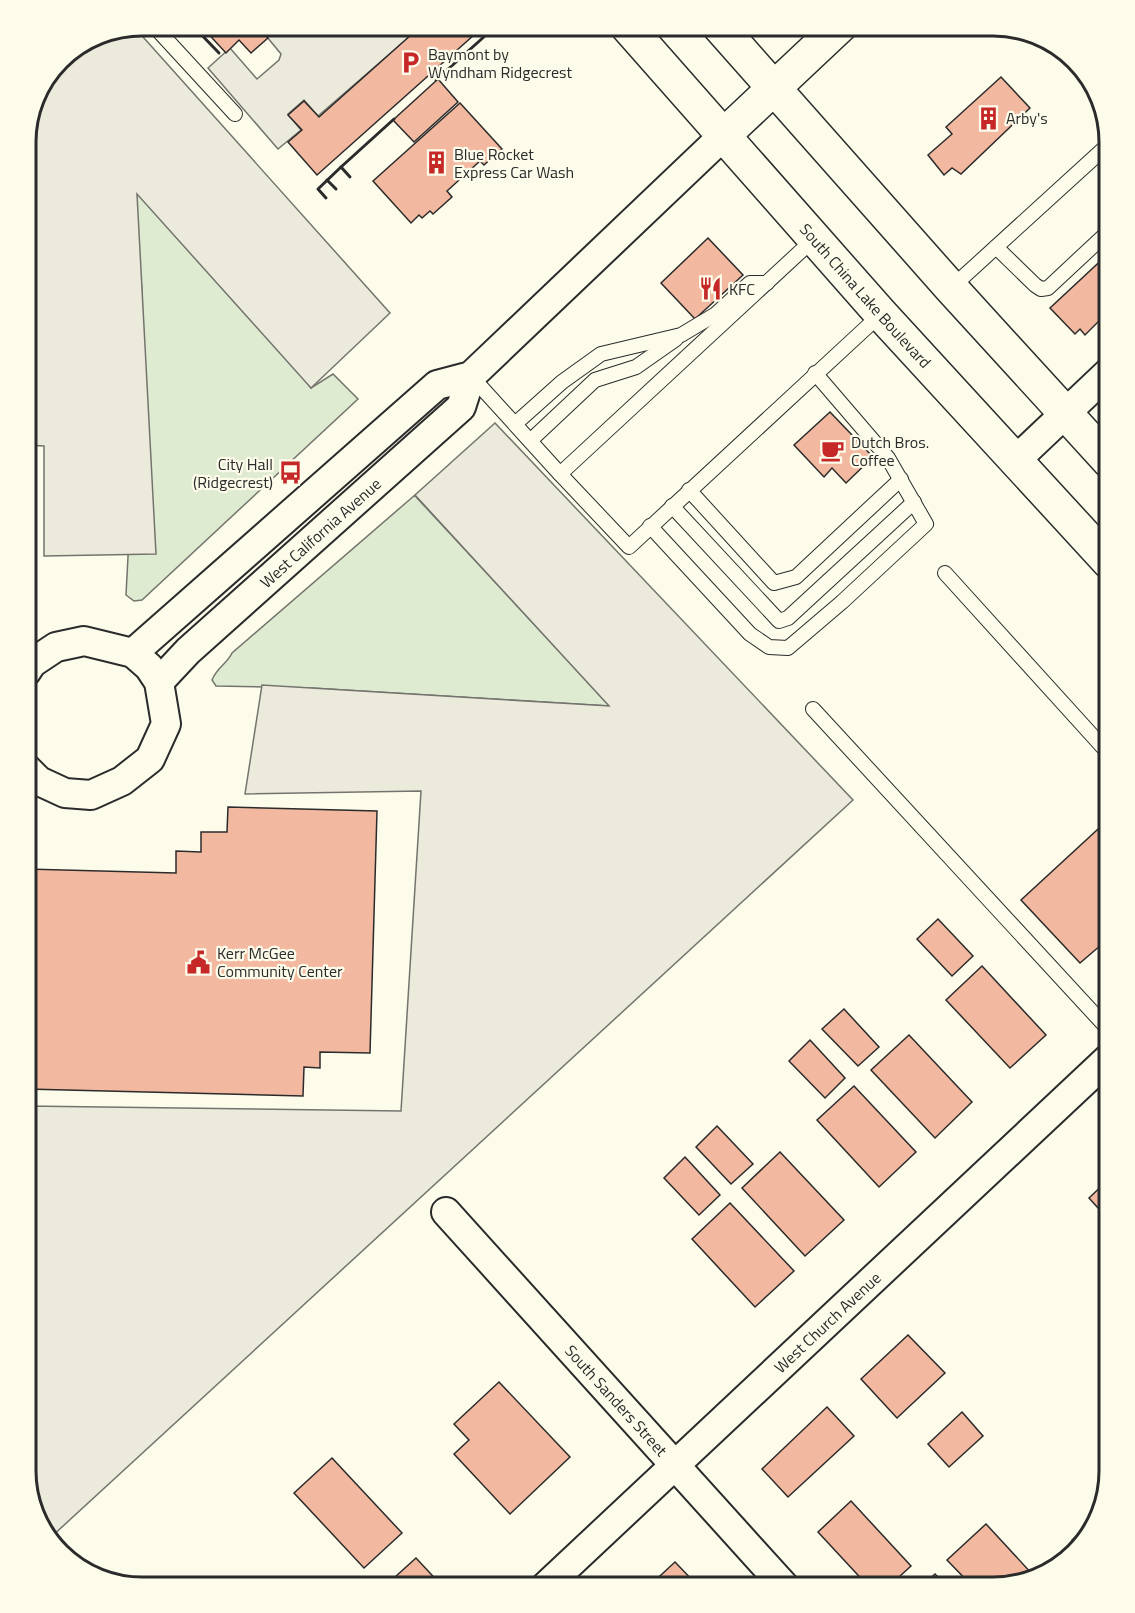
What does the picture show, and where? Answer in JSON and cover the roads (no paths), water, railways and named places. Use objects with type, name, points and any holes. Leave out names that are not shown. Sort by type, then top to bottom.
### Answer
[{"type":"main road","name":"South China Lake Boulevard","points":[[636,36],[881,314],[1099,550]]},
{"type":"main road","points":[[728,36],[951,288],[1099,449]]},
{"type":"main road","points":[[723,136],[830,36]]},
{"type":"street","name":"West California Avenue","points":[[159,682],[188,651],[461,406],[471,376],[723,136]]},
{"type":"street","name":"West California Avenue","points":[[133,653],[438,385],[471,376]]},
{"type":"street","points":[[1015,461],[1099,382]]},
{"type":"street","points":[[36,660],[56,647],[84,641],[133,653],[149,667],[159,682],[166,724],[150,759],[123,781],[90,795],[65,793],[36,778]]},
{"type":"street","name":"West Church Avenue","points":[[556,1577],[1099,1068]]},
{"type":"street","name":"South Sanders Street","points":[[447,1212],[776,1577]]},
{"type":"lane","points":[[163,36],[235,114]]},
{"type":"lane","points":[[951,288],[1099,154]]},
{"type":"lane","points":[[560,474],[815,238]]},
{"type":"lane","points":[[996,247],[1041,289],[1048,288],[1099,241]]},
{"type":"lane","points":[[530,441],[595,380],[636,367],[681,335],[716,314],[750,283],[767,284]]},
{"type":"lane","points":[[471,376],[629,547],[881,314]]},
{"type":"lane","points":[[515,424],[562,382],[601,354],[681,335]]},
{"type":"lane","points":[[650,526],[750,634],[769,647],[788,648],[842,602],[926,524],[888,458],[815,373]]},
{"type":"lane","points":[[689,490],[774,583],[796,577],[901,479]]},
{"type":"lane","points":[[672,506],[779,621],[788,618],[914,502]]},
{"type":"lane","points":[[945,573],[1099,742]]},
{"type":"lane","points":[[813,709],[1099,1018]]},
{"type":"place","name":"Baymont by Wyndham Ridgecrest","points":[[410,63]]},
{"type":"place","name":"Arby's","points":[[988,118]]},
{"type":"place","name":"Blue Rocket Express Car Wash","points":[[436,163]]},
{"type":"place","name":"KFC","points":[[711,289]]},
{"type":"place","name":"Dutch Bros. Coffee","points":[[833,451]]},
{"type":"place","name":"City Hall (Ridgecrest)","points":[[291,473]]},
{"type":"place","name":"Kerr McGee Community Center","points":[[199,962]]}]
